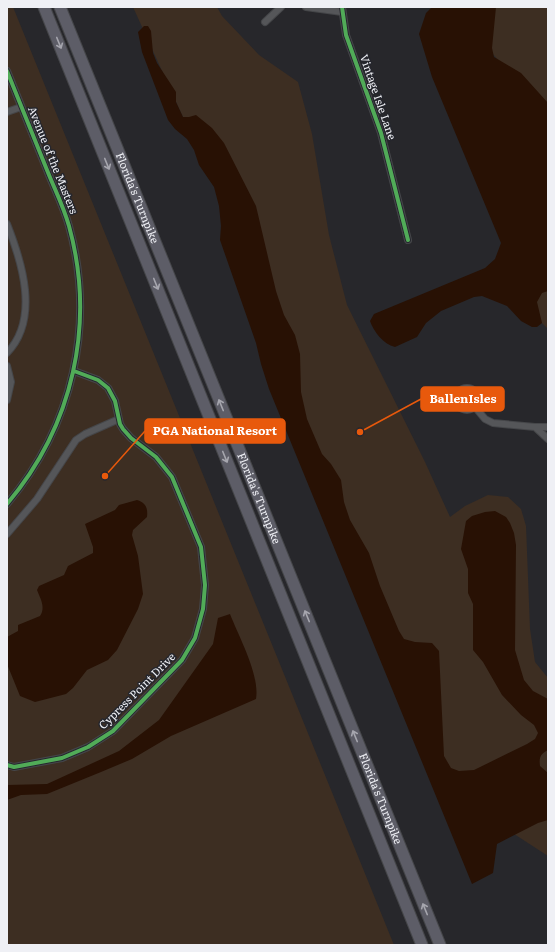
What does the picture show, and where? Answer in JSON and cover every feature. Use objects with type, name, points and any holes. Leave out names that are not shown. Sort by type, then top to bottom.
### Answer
[{"type":"highway","name":"Florida's Turnpike","points":[[44,7],[422,945]]},
{"type":"highway","name":"Florida's Turnpike","points":[[60,7],[440,945]]},
{"type":"street","points":[[265,22],[281,7]]},
{"type":"street","points":[[306,7],[342,9]]},
{"type":"street","name":"Vintage Isle Lane","points":[[342,9],[346,35],[381,133],[408,240]]},
{"type":"street","name":"Avenue of the Masters","points":[[7,71],[62,203],[74,246],[81,292],[81,315],[74,372],[66,400],[50,441],[31,472],[7,504]]},
{"type":"street","points":[[7,112],[21,107]]},
{"type":"street","points":[[7,224],[18,253],[25,302],[24,323],[20,333],[7,353]]},
{"type":"street","points":[[7,366],[11,382],[7,400]]},
{"type":"street","name":"Cypress Point Drive","points":[[7,765],[14,767],[62,758],[88,747],[113,731],[182,660],[193,642],[200,623],[205,585],[201,547],[172,477],[156,457],[127,434],[120,424],[115,401],[108,388],[98,380],[74,372]]},
{"type":"street","points":[[475,407],[485,419],[493,422],[548,427]]},
{"type":"street","points":[[7,534],[37,499],[76,440],[85,434],[120,419]]},
{"type":"street","points":[[535,427],[548,439]]},
{"type":"shaded area","points":[[7,7],[13,7],[394,945],[7,945]]},
{"type":"shaded area","points":[[133,7],[217,7],[222,16],[259,55],[298,82],[312,134],[329,235],[347,305],[425,462],[450,517],[465,506],[488,495],[508,497],[521,509],[526,526],[530,629],[535,662],[548,678],[548,856],[457,797],[287,377],[254,217],[183,117]]},
{"type":"shaded area","points":[[432,7],[496,7],[492,48],[494,57],[521,73],[548,103],[548,291],[542,293],[537,302],[542,323],[537,327],[532,327],[521,321],[507,306],[482,296],[474,297],[441,311],[426,323],[417,337],[395,347],[383,340],[374,329],[370,321],[374,314],[485,268],[495,259],[501,243],[432,77],[419,34],[426,13]]},
{"type":"shaded area","points":[[491,7],[548,7],[548,117],[485,45]]},
{"type":"shaded area","points":[[144,26],[148,26],[151,31],[153,53],[157,63],[176,92],[176,102],[183,117],[196,115],[212,128],[224,143],[256,206],[276,291],[284,315],[295,335],[300,354],[301,392],[307,419],[322,454],[331,464],[341,480],[344,502],[350,520],[369,553],[380,586],[399,631],[404,639],[415,642],[432,643],[439,651],[444,756],[451,768],[459,771],[474,770],[527,744],[535,739],[538,733],[534,725],[521,715],[502,695],[483,662],[473,650],[473,604],[468,593],[468,569],[461,549],[466,521],[472,516],[495,511],[506,517],[514,533],[516,545],[515,650],[524,680],[533,691],[548,699],[548,750],[541,756],[540,766],[548,773],[548,820],[538,823],[497,844],[493,873],[472,884],[269,389],[256,343],[220,240],[221,226],[219,206],[214,187],[199,165],[194,150],[187,139],[175,129],[168,120],[142,52],[138,32]]},
{"type":"shaded area","points":[[548,283],[548,329],[542,323],[531,298]]},
{"type":"shaded area","points":[[137,500],[146,506],[147,511],[147,517],[133,530],[132,535],[138,556],[143,594],[138,609],[117,650],[108,660],[87,670],[73,688],[66,694],[35,702],[20,696],[7,664],[7,637],[18,631],[18,625],[40,616],[42,613],[41,599],[37,590],[39,586],[64,575],[68,566],[93,553],[93,547],[85,524],[115,510],[119,505]]},
{"type":"shaded area","points":[[230,614],[252,668],[255,679],[256,699],[171,736],[132,759],[47,794],[21,795],[7,800],[7,785],[47,784],[119,751],[159,720],[213,644],[218,618]]},
{"type":"cycle path","points":[[342,7],[346,35],[381,133],[408,240]]},
{"type":"cycle path","points":[[7,71],[67,219],[77,263],[80,300],[79,336],[73,372],[63,408],[48,441],[30,474],[7,504]]},
{"type":"cycle path","points":[[7,765],[14,767],[62,758],[88,747],[113,731],[182,660],[195,638],[203,609],[205,585],[201,547],[172,477],[156,457],[131,438],[123,429],[120,424],[115,401],[108,388],[98,380],[74,371]]},
{"type":"place","name":"BallenIsles","points":[[360,432]]},
{"type":"place","name":"PGA National Resort","points":[[105,476]]}]
